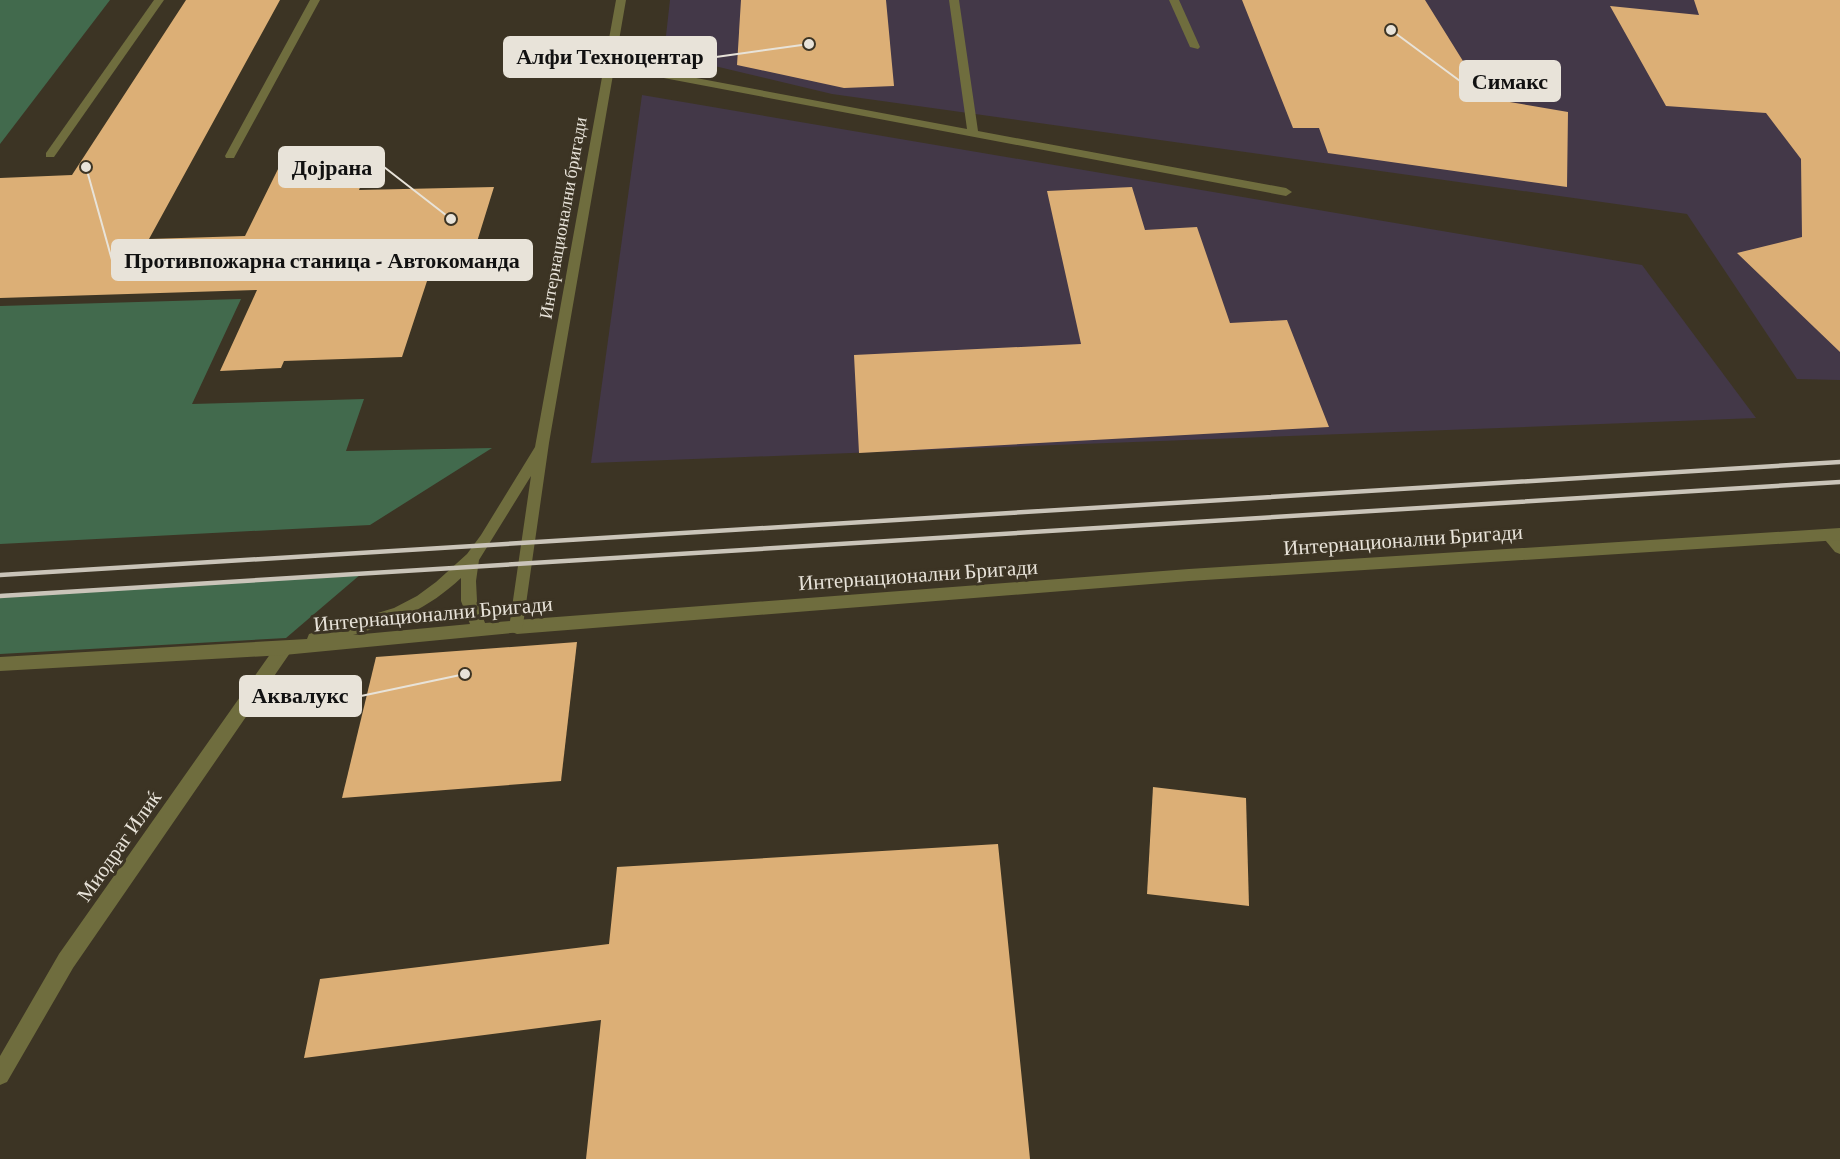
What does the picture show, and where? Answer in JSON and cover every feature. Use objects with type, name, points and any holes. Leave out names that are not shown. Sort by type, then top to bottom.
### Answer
[{"type":"street","points":[[50,155],[159,0]]},
{"type":"street","points":[[230,156],[315,0]]},
{"type":"street","name":"Интернационални бригади","points":[[517,627],[542,444],[621,0]]},
{"type":"street","points":[[954,0],[973,133]]},
{"type":"street","points":[[1174,0],[1195,47]]},
{"type":"street","points":[[611,65],[1286,192]]},
{"type":"street","name":"Интернационални бригади","points":[[480,630],[469,601],[468,580],[472,558],[486,539],[542,444]]},
{"type":"street","points":[[1834,534],[1840,548]]},
{"type":"street","name":"Интернационални Бригади","points":[[0,663],[284,648],[517,627],[1189,575],[1834,534]]},
{"type":"street","points":[[284,648],[372,621],[420,603],[472,558]]},
{"type":"street","name":"Миодраг Илиќ","points":[[0,1075],[66,961],[284,648]]},
{"type":"shaded area","points":[[670,0],[1792,0],[1840,66],[1840,380],[1797,379],[1687,214],[832,94],[664,54]]},
{"type":"shaded area","points":[[642,95],[1642,265],[1756,418],[591,463]]},
{"type":"green space","points":[[0,0],[110,0],[0,144]]},
{"type":"green space","points":[[241,299],[192,404],[364,399],[346,451],[492,448],[370,525],[0,544],[0,306]]},
{"type":"green space","points":[[361,574],[286,638],[0,654],[0,594]]},
{"type":"building","points":[[186,0],[280,0],[149,239],[245,236],[280,165],[370,162],[359,190],[494,187],[467,274],[429,275],[402,357],[284,361],[281,368],[220,371],[257,290],[0,298],[0,178],[72,175]]},
{"type":"building","points":[[741,0],[886,0],[894,86],[844,88],[737,65]]},
{"type":"building","points":[[1242,0],[1425,0],[1486,98],[1568,112],[1567,187],[1328,153],[1319,128],[1293,128]]},
{"type":"building","points":[[1694,0],[1840,0],[1840,352],[1737,253],[1802,237],[1801,159],[1766,113],[1666,106],[1610,6],[1699,15]]},
{"type":"building","points":[[1132,187],[1145,230],[1197,227],[1230,323],[1287,320],[1329,427],[859,453],[854,355],[1081,344],[1047,191]]},
{"type":"building","points":[[577,642],[561,781],[342,798],[376,657]]},
{"type":"building","points":[[1153,787],[1246,798],[1249,906],[1147,894]]},
{"type":"building","points":[[998,844],[1030,1159],[586,1159],[601,1020],[304,1058],[320,979],[609,944],[617,867]]},
{"type":"railway","points":[[0,575],[1840,462]]},
{"type":"railway","points":[[0,596],[1840,482]]},
{"type":"place","name":"Симакс","points":[[1391,30]]},
{"type":"place","name":"Алфи Техноцентар","points":[[809,44]]},
{"type":"place","name":"Противпожарна станица - Автокоманда","points":[[86,167]]},
{"type":"place","name":"Дојрана","points":[[451,219]]},
{"type":"place","name":"Аквалукс","points":[[465,674]]}]
